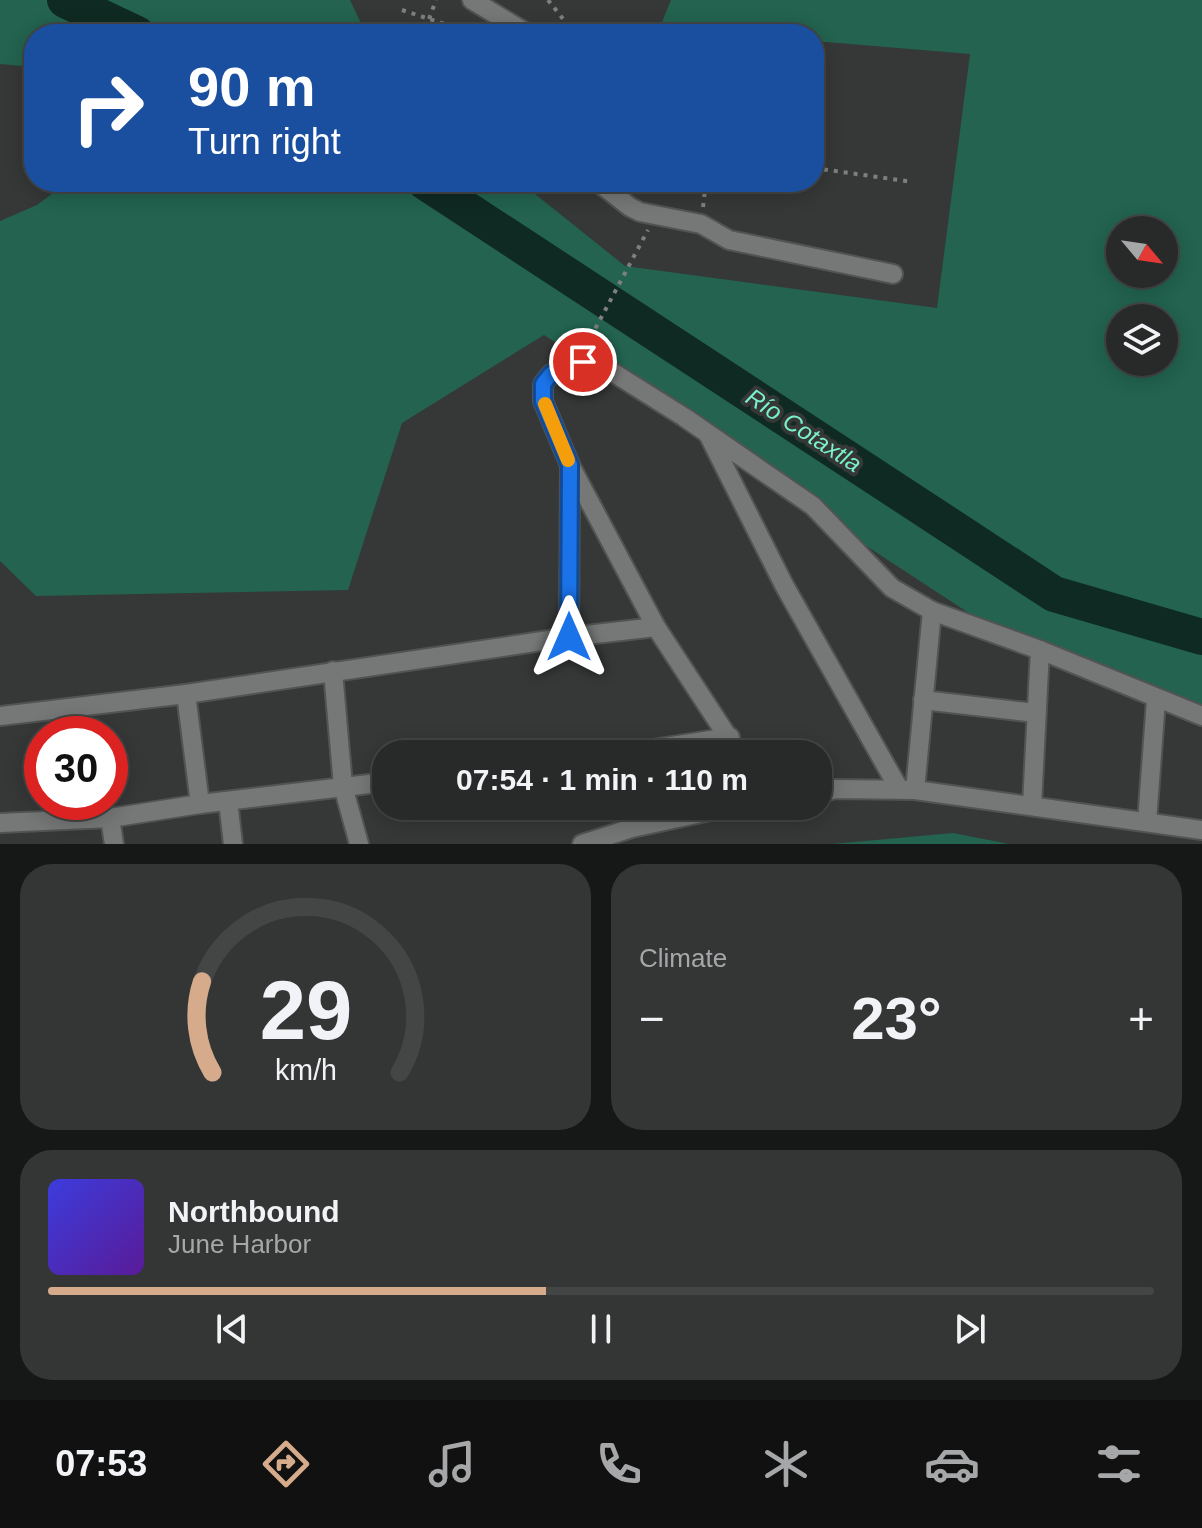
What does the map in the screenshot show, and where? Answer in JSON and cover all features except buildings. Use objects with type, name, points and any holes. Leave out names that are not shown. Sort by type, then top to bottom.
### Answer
[{"type":"street","points":[[472,0],[512,24]]},
{"type":"street","points":[[611,192],[630,207],[654,217],[701,224],[729,240],[893,274]]},
{"type":"street","points":[[731,740],[656,627],[570,465],[543,401],[543,384],[551,374],[583,362],[598,363],[707,432],[813,506],[892,588],[932,611],[1040,650],[1156,700],[1202,716]]},
{"type":"street","points":[[707,432],[784,585],[907,790]]},
{"type":"street","points":[[569,637],[570,465]]},
{"type":"street","points":[[907,790],[923,700],[932,611]]},
{"type":"street","points":[[0,716],[186,694],[656,627]]},
{"type":"street","points":[[1032,805],[1040,650]]},
{"type":"street","points":[[333,671],[343,786],[359,844]]},
{"type":"street","points":[[186,694],[200,804]]},
{"type":"street","points":[[923,700],[1035,713]]},
{"type":"street","points":[[1147,822],[1156,700]]},
{"type":"street","points":[[128,815],[372,783]]},
{"type":"street","points":[[832,790],[907,790],[1202,830]]},
{"type":"street","points":[[228,801],[233,844]]},
{"type":"street","points":[[0,823],[66,820]]},
{"type":"street","points":[[110,820],[114,844]]},
{"type":"street","points":[[582,844],[669,820]]},
{"type":"path","points":[[429,19],[436,0]]},
{"type":"path","points":[[548,0],[567,24]]},
{"type":"path","points":[[402,10],[444,24]]},
{"type":"path","points":[[824,169],[913,182]]},
{"type":"path","points":[[701,224],[705,192]]},
{"type":"path","points":[[580,356],[654,217]]},
{"type":"green space","points":[[0,0],[350,0],[361,24],[24,24],[24,66],[0,64]]},
{"type":"green space","points":[[671,0],[1202,0],[1202,722],[1007,638],[544,335],[402,423],[348,590],[36,596],[0,561],[0,221],[37,205],[55,192],[532,192],[625,266],[937,308],[970,54],[824,42],[824,24],[661,24]]},
{"type":"green space","points":[[953,833],[1009,844],[832,844]]},
{"type":"waterway","name":"Río Cotaxtla","points":[[65,0],[116,24]]},
{"type":"waterway","name":"Río Cotaxtla","points":[[440,192],[1054,594],[1202,637]]},
{"type":"slow traffic","points":[[545,404],[568,460]]},
{"type":"route","points":[[569,637],[570,465],[543,401],[543,384],[551,374],[583,362]]}]
